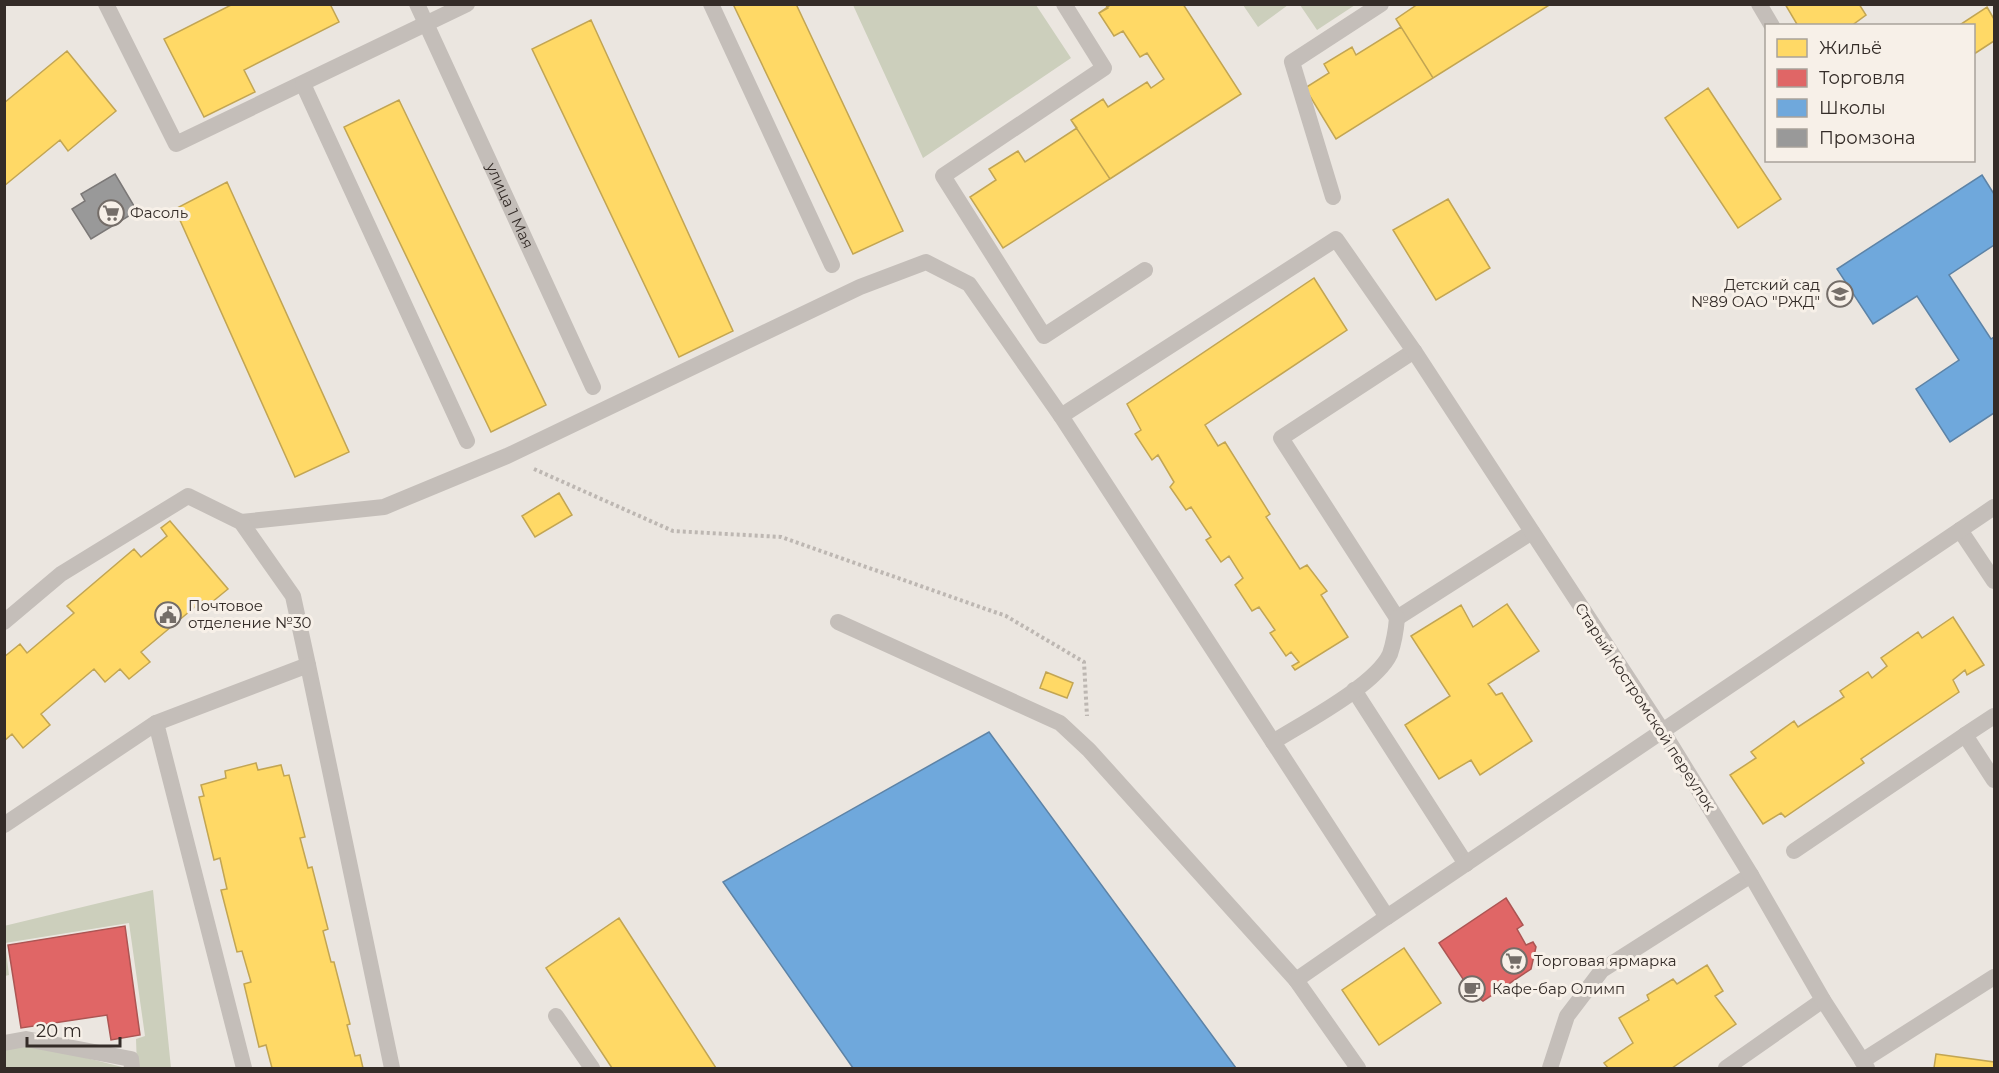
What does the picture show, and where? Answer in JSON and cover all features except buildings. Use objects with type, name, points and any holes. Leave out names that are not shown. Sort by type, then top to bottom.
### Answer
[{"type":"lane","points":[[106,4],[176,144],[467,4]]},
{"type":"lane","name":"улица 1 Мая","points":[[417,4],[593,387]]},
{"type":"lane","points":[[711,4],[832,265]]},
{"type":"lane","points":[[1064,4],[1104,68],[943,176],[1044,336],[1145,270]]},
{"type":"lane","points":[[1333,197],[1292,62],[1381,4]]},
{"type":"lane","points":[[1759,4],[1771,24]]},
{"type":"lane","points":[[303,84],[467,441]]},
{"type":"lane","name":"Старый Костромской переулок","points":[[1061,416],[1336,239],[1414,351],[1663,732],[1751,875],[1823,1000],[1865,1065]]},
{"type":"lane","points":[[241,522],[384,507],[507,456],[860,287],[926,262],[969,284],[1061,416],[1387,917]]},
{"type":"lane","points":[[1273,742],[1354,690],[1373,674],[1389,656],[1395,637],[1397,618],[1281,438],[1414,351]]},
{"type":"lane","points":[[4,622],[61,574],[188,496],[241,522],[293,596],[392,1068]]},
{"type":"lane","points":[[1296,980],[1995,507]]},
{"type":"lane","points":[[1960,530],[1995,581]]},
{"type":"lane","points":[[1397,618],[1533,532]]},
{"type":"lane","points":[[838,622],[1060,723],[1089,750],[1296,980],[1358,1068]]},
{"type":"lane","points":[[4,825],[156,723],[308,665]]},
{"type":"lane","points":[[1354,690],[1466,864]]},
{"type":"lane","points":[[1794,851],[1995,716]]},
{"type":"lane","points":[[156,723],[244,1068]]},
{"type":"lane","points":[[1965,735],[1995,780]]},
{"type":"lane","points":[[1550,1068],[1567,1016],[1602,970],[1751,875]]},
{"type":"lane","points":[[1865,1065],[1995,977]]},
{"type":"lane","points":[[1726,1068],[1823,1000]]},
{"type":"lane","points":[[556,1016],[592,1068]]},
{"type":"lane","points":[[4,1043],[26,1039],[131,1059],[132,1068]]},
{"type":"path","points":[[507,456],[673,531],[781,537],[1006,616],[1084,662],[1089,750]]},
{"type":"green space","points":[[853,5],[1036,5],[1071,58],[923,158]]},
{"type":"green space","points":[[1243,5],[1288,5],[1258,27]]},
{"type":"green space","points":[[1300,5],[1355,5],[1317,30]]},
{"type":"green space","points":[[153,890],[171,1068],[137,1068],[136,1039],[145,1036],[129,923],[5,943],[9,975],[5,976],[4,926]]},
{"type":"green space","points":[[28,1043],[126,1068],[5,1068],[4,1048]]},
{"type":"place","name":"Фасоль","points":[[111,213]]},
{"type":"place","name":"Детский сад №89 ОАО \"РЖД\"","points":[[1840,294]]},
{"type":"place","name":"Почтовое отделение №30","points":[[168,615]]},
{"type":"place","name":"Торговая ярмарка","points":[[1514,961]]},
{"type":"place","name":"Кафе-бар Олимп","points":[[1472,989]]}]
